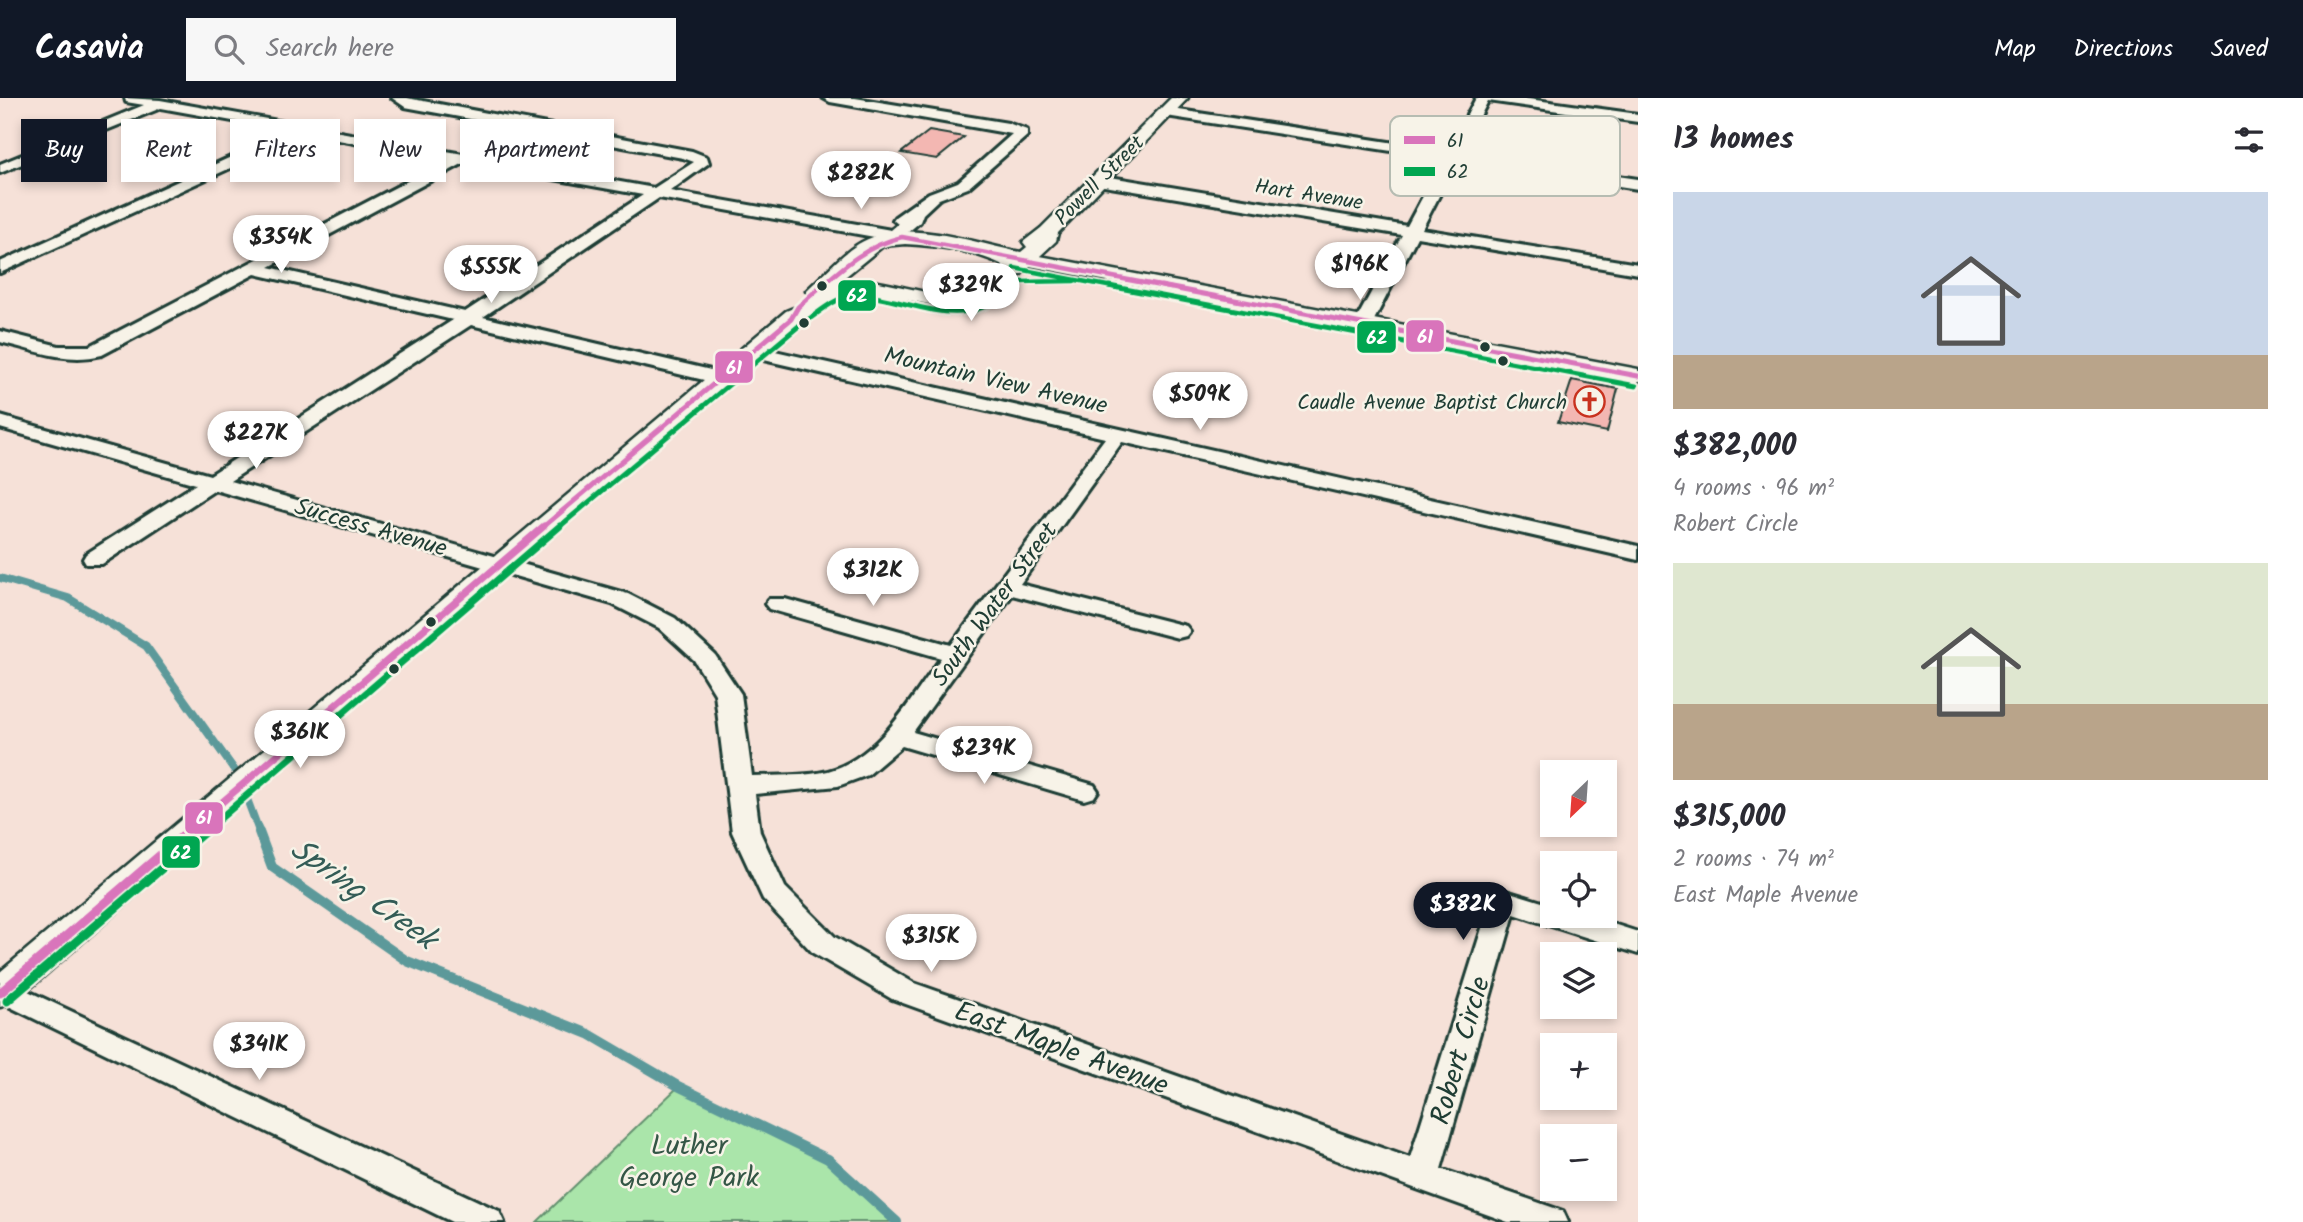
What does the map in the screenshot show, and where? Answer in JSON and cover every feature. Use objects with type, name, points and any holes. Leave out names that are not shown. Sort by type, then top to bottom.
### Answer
[{"type":"street","points":[[94,559],[467,319],[698,167],[702,160],[687,154],[405,103],[398,98]]},
{"type":"street","points":[[794,316],[798,307],[842,270],[888,238],[904,217],[915,212],[934,196],[963,185],[1022,133],[1008,127],[830,98]]},
{"type":"street","name":"Powell Street","points":[[862,285],[951,302],[983,299],[1014,262],[1049,237],[1048,232],[1180,98]]},
{"type":"street","points":[[1473,116],[1483,98]]},
{"type":"street","points":[[1491,98],[1638,118]]},
{"type":"street","points":[[131,99],[238,119]]},
{"type":"street","points":[[0,169],[160,104]]},
{"type":"street","points":[[1166,112],[1390,146]]},
{"type":"street","points":[[340,138],[460,159]]},
{"type":"street","points":[[0,335],[61,352],[85,353],[107,346],[460,160]]},
{"type":"street","points":[[0,268],[230,163]]},
{"type":"street","name":"Hart Avenue","points":[[1098,180],[1638,269]]},
{"type":"street","points":[[1620,181],[1638,184]]},
{"type":"street","points":[[590,182],[1638,376]]},
{"type":"street","points":[[1363,324],[1430,196]]},
{"type":"street","points":[[253,268],[721,378]]},
{"type":"street","points":[[842,270],[844,276],[862,285]]},
{"type":"street","points":[[486,1222],[1,991],[498,565],[794,316],[811,309],[831,291],[862,285]]},
{"type":"street","name":"Mountain View Avenue","points":[[753,352],[1638,552]]},
{"type":"street","name":"Success Avenue","points":[[0,422],[215,481],[498,565]]},
{"type":"street","name":"South Water Street","points":[[739,786],[829,780],[859,769],[897,736],[1118,435]]},
{"type":"street","name":"East Maple Avenue","points":[[498,565],[620,599],[667,623],[703,655],[728,694],[746,832],[773,891],[824,945],[903,991],[1550,1222]]},
{"type":"street","points":[[1006,587],[1178,631]]},
{"type":"street","points":[[777,604],[958,655]]},
{"type":"street","points":[[897,736],[1084,791]]},
{"type":"street","name":"Robert Circle","points":[[1422,1176],[1503,900],[1638,943]]},
{"type":"green space","name":"Luther George Park","points":[[678,1087],[828,1159],[897,1222],[537,1222]]},
{"type":"building","points":[[929,131],[964,137],[937,159],[901,153]]},
{"type":"building","name":"Caudle Avenue Baptist Church","points":[[1572,380],[1618,389],[1607,432],[1558,422]]},
{"type":"waterway","name":"Spring Creek","points":[[0,578],[68,598],[146,646],[238,775],[260,834]]},
{"type":"waterway","name":"Spring Creek","points":[[259,832],[272,867],[407,961],[589,1034],[678,1086],[828,1159],[897,1222]]},
{"type":"transit line","name":"61","points":[[0,993],[531,537],[791,319],[798,307],[833,275],[859,255],[887,241],[902,237],[1638,376]]},
{"type":"transit line","name":"62","points":[[1014,268],[1636,386]]},
{"type":"transit line","name":"62","points":[[7,1001],[538,545],[800,325],[828,306],[846,297],[862,295],[942,312],[973,312],[1003,297],[1018,282],[1074,281]]},
{"type":"place","name":"Caudle Avenue Baptist Church","points":[[1590,402]]}]
